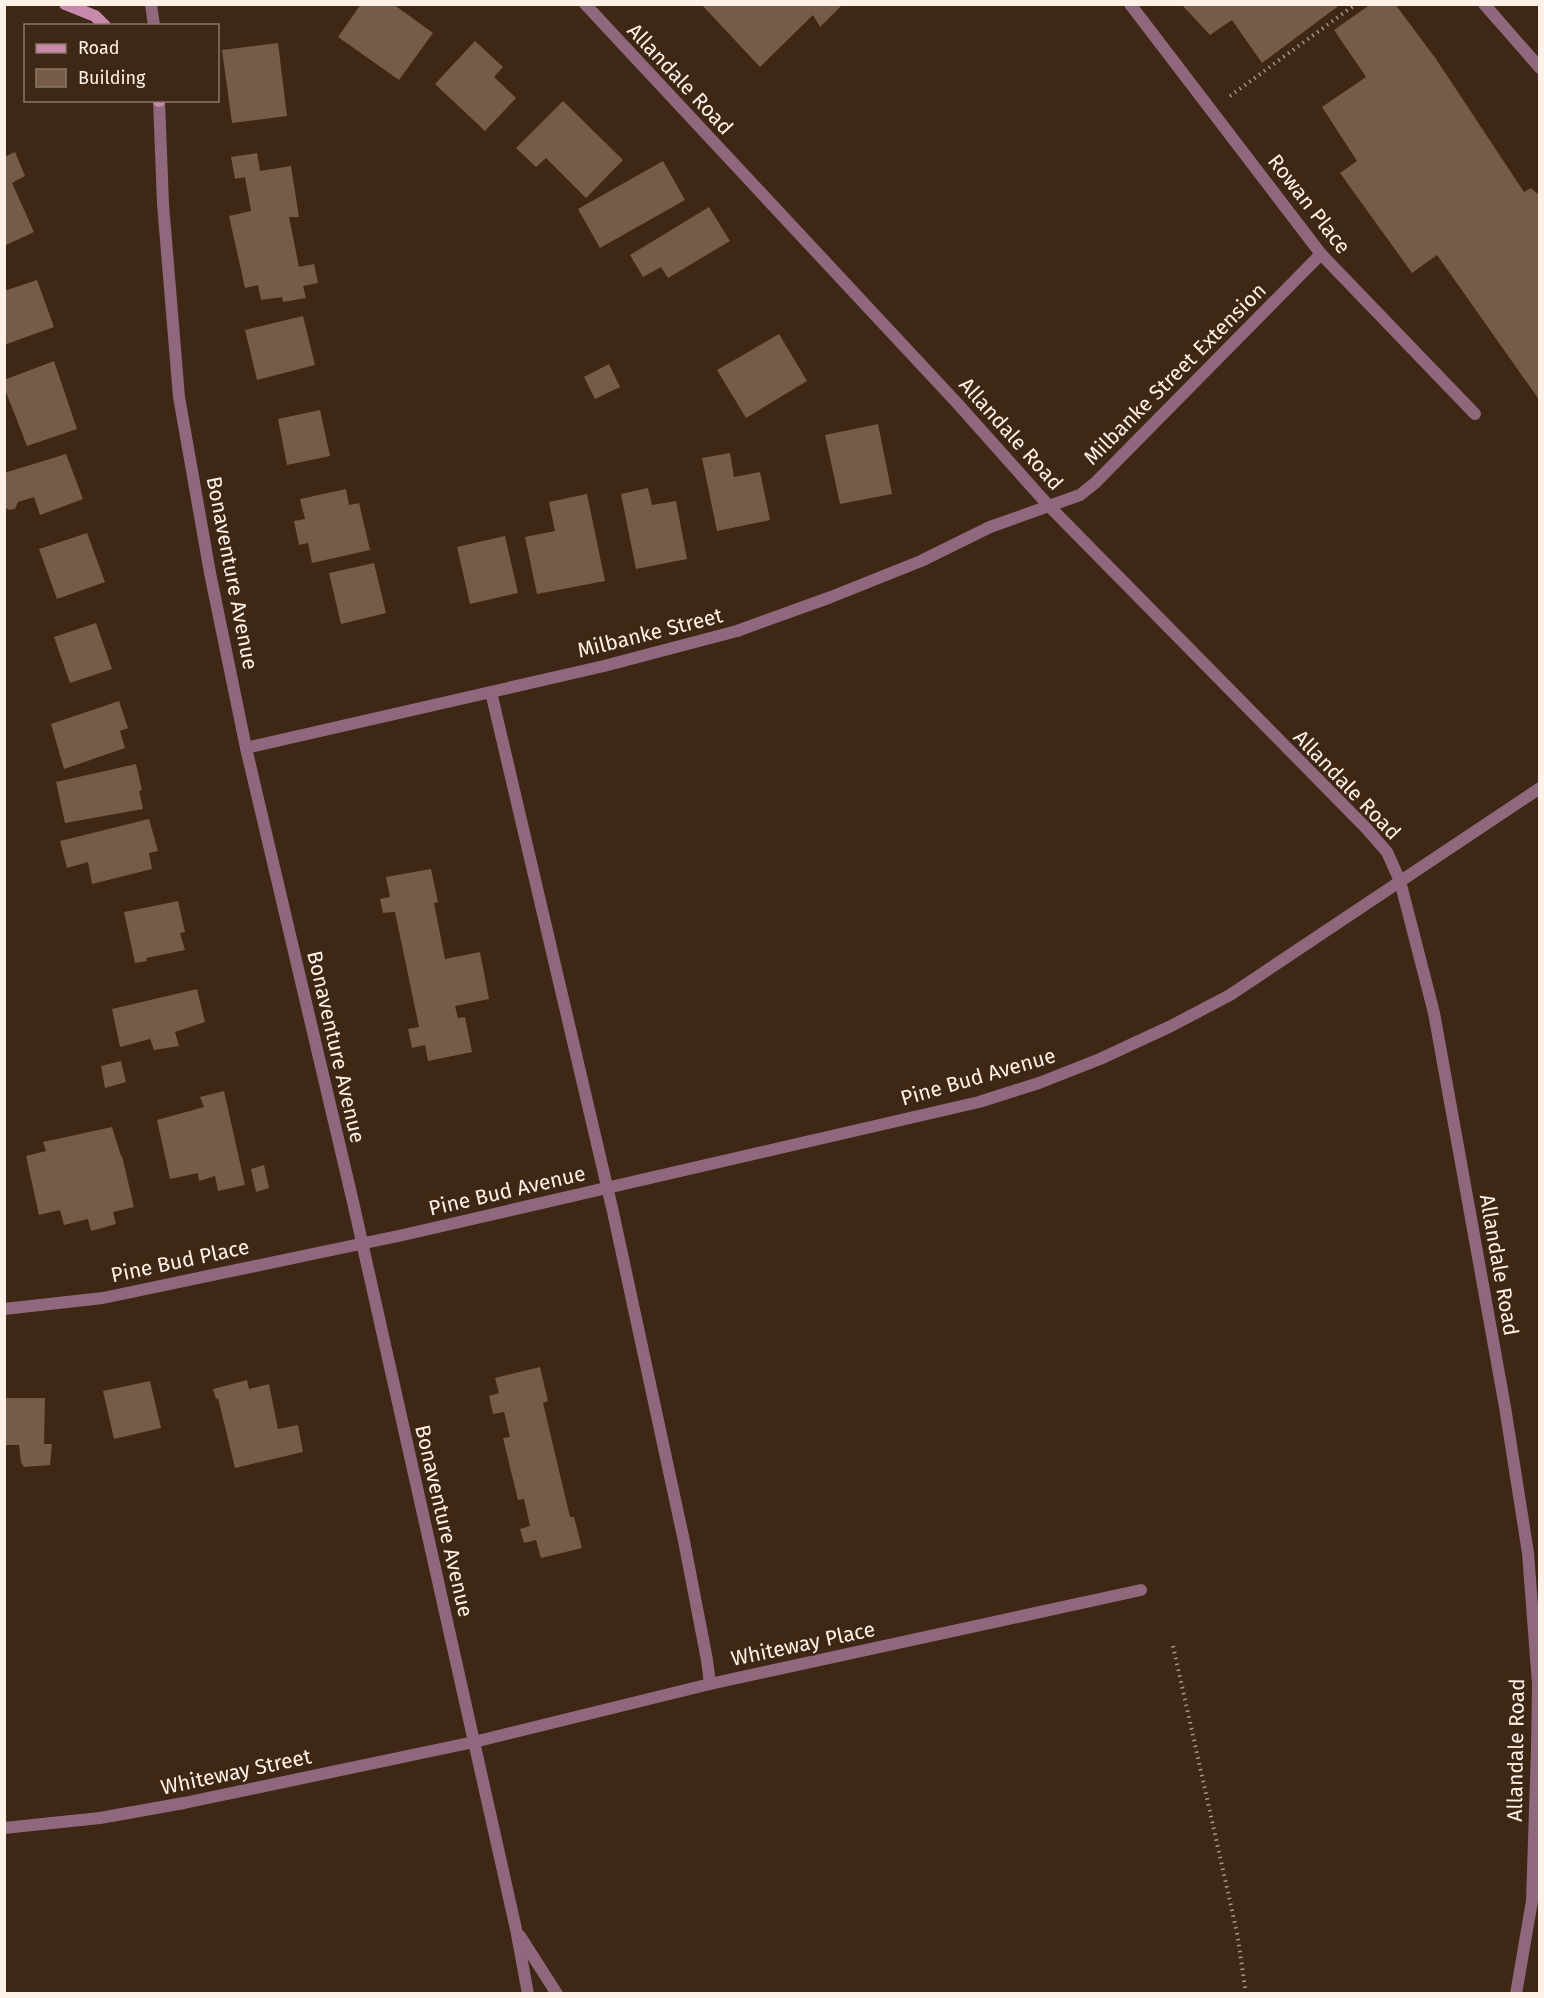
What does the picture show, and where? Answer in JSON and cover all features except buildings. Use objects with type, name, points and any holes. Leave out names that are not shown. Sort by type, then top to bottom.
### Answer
[{"type":"main road","points":[[64,4],[95,16],[103,24]]},
{"type":"street","points":[[151,4],[154,24]]},
{"type":"street","name":"Allandale Road","points":[[585,4],[957,403],[1048,505],[1387,852],[1400,881],[1408,916],[1418,944],[1436,1025],[1505,1407],[1528,1553],[1538,1684],[1535,1900],[1516,1994]]},
{"type":"street","name":"Rowan Place","points":[[1130,4],[1321,254],[1475,414]]},
{"type":"street","points":[[1484,4],[1539,68]]},
{"type":"street","name":"Bonaventure Avenue","points":[[159,102],[164,204],[179,397],[210,573],[246,748],[362,1243],[516,1929],[528,1994]]},
{"type":"street","name":"Milbanke Street Extension","points":[[1048,505],[1080,495],[1095,483],[1321,254]]},
{"type":"street","name":"Milbanke Street","points":[[246,748],[614,664],[737,631],[921,561],[990,527],[1048,505]]},
{"type":"street","points":[[491,692],[607,1188],[684,1540],[710,1684]]},
{"type":"street","name":"Pine Bud Avenue","points":[[362,1243],[979,1101],[1039,1083],[1100,1059],[1230,995],[1539,788]]},
{"type":"street","name":"Pine Bud Place","points":[[4,1309],[103,1298],[362,1243]]},
{"type":"street","name":"Whiteway Place","points":[[474,1742],[710,1684],[1141,1590]]},
{"type":"street","name":"Whiteway Street","points":[[4,1828],[100,1818],[173,1805],[474,1742]]},
{"type":"street","points":[[516,1929],[557,1994]]},
{"type":"path","points":[[1211,110],[1356,4]]},
{"type":"path","points":[[1173,1646],[1237,1933],[1246,1994]]}]
